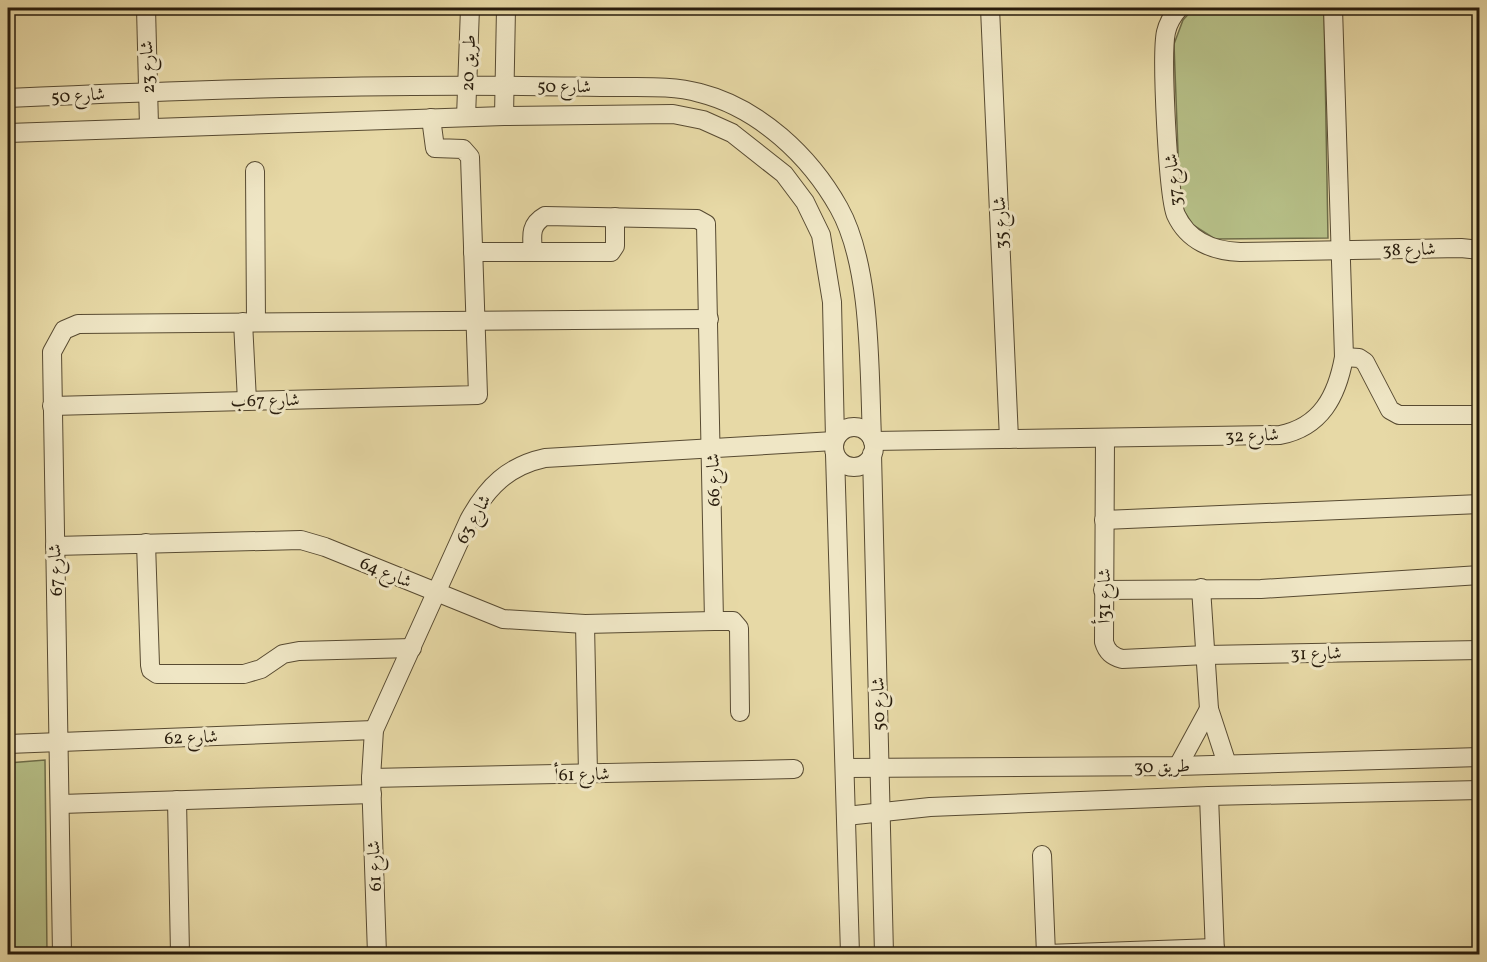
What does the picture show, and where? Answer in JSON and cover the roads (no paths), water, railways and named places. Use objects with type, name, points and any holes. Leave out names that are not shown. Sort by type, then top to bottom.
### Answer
[{"type":"street","name":"شارع 23","points":[[146,8],[149,126]]},
{"type":"street","name":"طريق 20","points":[[466,117],[470,8]]},
{"type":"street","name":"طريق 20","points":[[504,116],[506,8]]},
{"type":"street","name":"شارع 35","points":[[990,8],[1009,439]]},
{"type":"street","name":"شارع 37","points":[[1179,8],[1169,22],[1164,47],[1172,202],[1183,226],[1198,241],[1225,252],[1339,250]]},
{"type":"street","name":"شارع 32","points":[[872,444],[1009,439],[1280,435],[1297,432],[1315,421],[1337,386],[1344,357],[1333,8]]},
{"type":"street","name":"شارع 50","points":[[8,98],[148,91],[468,86],[670,88],[700,93],[729,103],[757,118],[781,137],[822,182],[839,208],[852,238],[867,335],[872,444],[884,954]]},
{"type":"street","name":"شارع 50","points":[[8,133],[149,126],[504,116],[673,114],[703,120],[732,133],[784,174],[811,213],[821,235],[829,270],[832,302],[850,954]]},
{"type":"street","points":[[431,118],[435,147],[465,150],[470,157],[475,319]]},
{"type":"street","points":[[246,401],[255,171]]},
{"type":"street","points":[[473,252],[533,252],[611,252],[615,246],[615,217],[544,216],[534,224],[532,230],[533,252]]},
{"type":"street","name":"شارع 66","points":[[615,217],[697,219],[707,228],[714,621]]},
{"type":"street","name":"شارع 38","points":[[1339,250],[1479,250]]},
{"type":"street","name":"شارع 67ب","points":[[52,406],[478,395],[475,319]]},
{"type":"street","points":[[250,322],[709,319]]},
{"type":"street","name":"شارع 67","points":[[62,954],[60,742],[51,352],[64,330],[78,324],[250,322]]},
{"type":"street","points":[[1344,357],[1359,358],[1365,362],[1390,410],[1399,415],[1479,415]]},
{"type":"street","points":[[853,426],[864,429],[872,444],[865,463],[854,467],[843,464],[835,445],[842,430],[853,426]]},
{"type":"street","name":"شارع 31أ","points":[[1105,438],[1104,642],[1110,654],[1122,659],[1206,655]]},
{"type":"street","name":"شارع 63","points":[[371,786],[374,730],[476,506],[498,479],[513,469],[545,458],[712,448],[835,445]]},
{"type":"street","points":[[1104,520],[1479,504]]},
{"type":"street","name":"شارع 64","points":[[54,546],[301,540],[355,558],[503,619],[585,624],[714,621]]},
{"type":"street","points":[[146,543],[150,665],[151,670],[157,674],[244,674],[261,669],[283,654],[299,651],[412,648]]},
{"type":"street","points":[[1103,590],[1261,589],[1479,575]]},
{"type":"street","points":[[1201,588],[1209,709],[1227,764]]},
{"type":"street","points":[[714,621],[733,621],[739,628],[740,712]]},
{"type":"street","points":[[585,624],[588,774]]},
{"type":"street","name":"شارع 31","points":[[1206,655],[1479,650]]},
{"type":"street","points":[[1178,766],[1209,709]]},
{"type":"street","name":"شارع 62","points":[[8,744],[374,730]]},
{"type":"street","name":"طريق 30","points":[[845,768],[1178,766],[1479,757]]},
{"type":"street","name":"شارع 61أ","points":[[371,786],[588,774],[794,769]]},
{"type":"street","points":[[61,804],[177,800],[371,786]]},
{"type":"street","name":"شارع 61","points":[[371,786],[377,954]]},
{"type":"street","name":"طريق 30","points":[[846,816],[930,807],[1209,796],[1479,790]]},
{"type":"street","points":[[1042,855],[1046,954],[1215,951],[1209,796]]},
{"type":"street","points":[[177,800],[180,954]]}]
